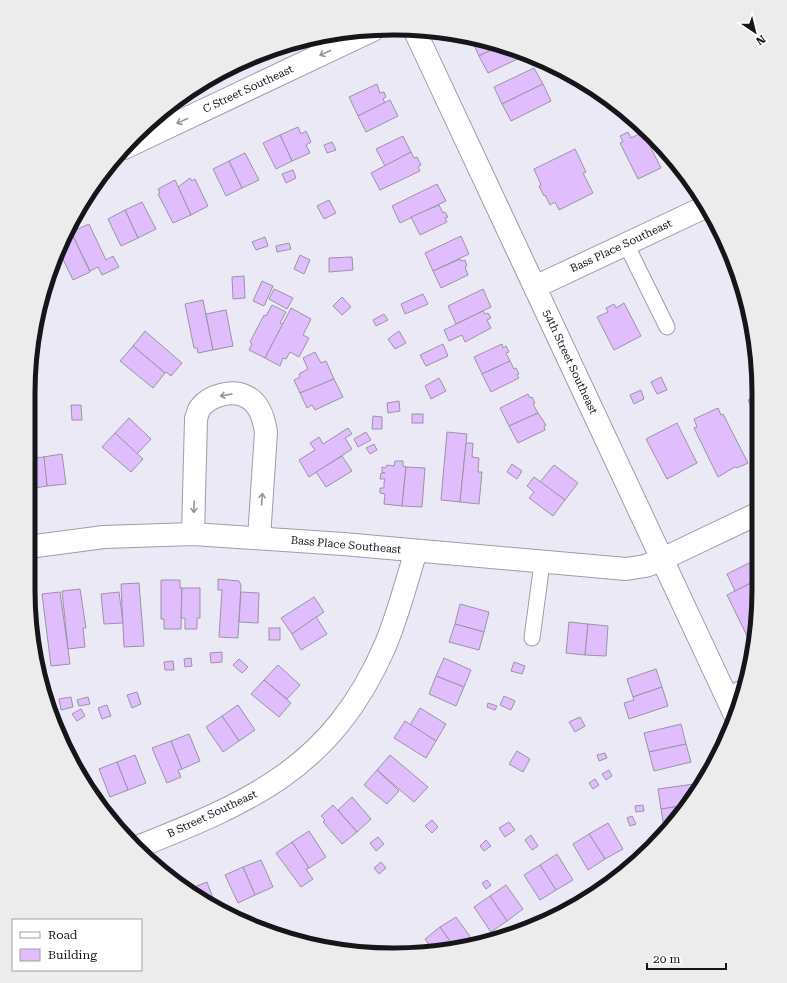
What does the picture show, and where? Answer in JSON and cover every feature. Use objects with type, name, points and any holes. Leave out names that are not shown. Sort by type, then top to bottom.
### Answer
[{"type":"street","name":"54th Street Southeast","points":[[417,36],[662,559],[735,692]]},
{"type":"street","name":"C Street Southeast","points":[[139,141],[358,37]]},
{"type":"street","name":"Bass Place Southeast","points":[[535,287],[701,209]]},
{"type":"street","points":[[193,534],[196,420],[200,408],[210,400],[221,395],[235,393],[247,397],[256,406],[264,419],[266,432],[259,538]]},
{"type":"street","points":[[662,559],[752,516]]},
{"type":"street","name":"Bass Place Southeast","points":[[35,545],[104,537],[193,534],[259,538],[626,569],[645,566],[662,559]]},
{"type":"street","name":"B Street Southeast","points":[[142,845],[210,818],[258,794],[290,772],[321,745],[354,704],[375,668],[395,618],[416,551]]},
{"type":"lane","points":[[626,244],[666,327]]},
{"type":"lane","points":[[532,638],[542,563]]},
{"type":"building","points":[[474,44],[493,49],[479,56]]},
{"type":"building","points":[[493,49],[520,58],[488,73],[479,56]]},
{"type":"building","points":[[534,68],[543,84],[502,104],[494,87]]},
{"type":"building","points":[[377,84],[380,93],[384,92],[386,97],[383,99],[385,103],[358,116],[349,97]]},
{"type":"building","points":[[543,84],[551,101],[511,121],[502,104]]},
{"type":"building","points":[[390,100],[398,116],[366,132],[358,116]]},
{"type":"building","points":[[298,127],[301,134],[306,131],[311,142],[306,145],[310,153],[292,161],[280,135]]},
{"type":"building","points":[[628,132],[631,138],[640,133],[647,140],[661,168],[638,179],[620,143],[623,142],[620,136]]},
{"type":"building","points":[[280,135],[292,161],[276,169],[263,143]]},
{"type":"building","points":[[403,136],[411,152],[385,166],[376,149]]},
{"type":"building","points":[[332,142],[336,150],[327,153],[324,145]]},
{"type":"building","points":[[575,149],[586,172],[583,173],[593,193],[559,210],[555,202],[550,205],[545,195],[544,196],[539,186],[541,185],[534,169]]},
{"type":"building","points":[[411,152],[414,158],[417,157],[421,165],[418,167],[420,171],[380,190],[371,173]]},
{"type":"building","points":[[245,153],[259,180],[242,188],[229,161]]},
{"type":"building","points":[[229,161],[242,188],[226,196],[213,169]]},
{"type":"building","points":[[293,170],[296,178],[286,183],[282,174]]},
{"type":"building","points":[[190,178],[192,181],[195,179],[208,206],[191,215],[178,187]]},
{"type":"building","points":[[175,180],[191,215],[173,223],[158,194],[160,193],[158,189]]},
{"type":"building","points":[[437,184],[446,201],[400,223],[392,206]]},
{"type":"building","points":[[329,200],[336,213],[324,219],[317,206]]},
{"type":"building","points":[[142,202],[156,229],[138,238],[125,210]]},
{"type":"building","points":[[439,205],[443,213],[445,212],[448,217],[445,218],[447,222],[420,235],[411,217]]},
{"type":"building","points":[[125,210],[138,238],[121,246],[108,219]]},
{"type":"building","points":[[89,224],[106,260],[113,256],[119,267],[102,275],[98,267],[90,271],[72,235],[74,231]]},
{"type":"building","points":[[72,235],[90,272],[73,280],[62,257]]},
{"type":"building","points":[[461,236],[469,254],[433,271],[425,253]]},
{"type":"building","points":[[265,237],[268,246],[256,250],[252,242]]},
{"type":"building","points":[[289,243],[291,249],[277,252],[276,246]]},
{"type":"building","points":[[300,255],[310,260],[304,274],[294,269]]},
{"type":"building","points":[[352,257],[353,270],[329,272],[329,258]]},
{"type":"building","points":[[460,259],[461,261],[465,260],[467,266],[465,267],[468,275],[441,288],[433,271]]},
{"type":"building","points":[[244,276],[245,298],[233,299],[232,277]]},
{"type":"building","points":[[262,281],[273,286],[264,306],[253,301]]},
{"type":"building","points":[[274,289],[293,298],[287,309],[269,299]]},
{"type":"building","points":[[483,289],[491,307],[456,324],[448,306]]},
{"type":"building","points":[[423,294],[428,304],[405,314],[401,304]]},
{"type":"building","points":[[342,297],[351,307],[342,315],[333,306]]},
{"type":"building","points":[[203,300],[213,350],[198,353],[197,348],[194,348],[185,304]]},
{"type":"building","points":[[624,303],[641,336],[614,350],[597,317],[608,312],[606,308],[614,304],[616,308]]},
{"type":"building","points":[[272,305],[286,312],[280,323],[283,324],[265,358],[249,350],[252,344],[250,342],[264,315],[266,316]]},
{"type":"building","points":[[291,308],[311,319],[303,335],[309,338],[299,357],[290,352],[286,359],[283,358],[280,366],[265,358]]},
{"type":"building","points":[[226,310],[233,346],[213,350],[206,314]]},
{"type":"building","points":[[483,311],[485,314],[488,313],[491,318],[487,320],[491,328],[465,342],[462,335],[449,341],[444,330]]},
{"type":"building","points":[[384,314],[388,320],[376,326],[373,320]]},
{"type":"building","points":[[145,331],[182,363],[171,376],[166,372],[165,373],[133,346]]},
{"type":"building","points":[[399,331],[406,343],[395,349],[388,339]]},
{"type":"building","points":[[443,344],[448,356],[426,366],[420,355]]},
{"type":"building","points":[[502,344],[503,348],[506,346],[509,352],[506,353],[510,361],[482,374],[474,357]]},
{"type":"building","points":[[133,346],[165,373],[153,388],[120,361]]},
{"type":"building","points":[[315,352],[321,363],[326,361],[334,379],[300,393],[294,380],[300,377],[299,374],[308,369],[303,358]]},
{"type":"building","points":[[510,361],[514,369],[516,368],[519,378],[491,392],[482,374]]},
{"type":"building","points":[[661,377],[667,390],[657,394],[651,382]]},
{"type":"building","points":[[439,378],[446,391],[431,399],[425,386]]},
{"type":"building","points":[[334,379],[343,397],[315,410],[312,405],[307,408],[300,393]]},
{"type":"building","points":[[641,390],[644,399],[634,404],[630,395]]},
{"type":"building","points":[[528,394],[530,398],[532,397],[535,403],[533,404],[538,413],[509,426],[500,408]]},
{"type":"building","points":[[752,398],[752,409],[748,400]]},
{"type":"building","points":[[399,401],[400,411],[388,413],[387,403]]},
{"type":"building","points":[[71,405],[81,405],[82,420],[72,420]]},
{"type":"building","points":[[718,408],[721,415],[723,414],[748,463],[737,468],[733,468],[718,477],[694,428],[697,427],[694,419]]},
{"type":"building","points":[[538,413],[546,425],[544,426],[545,430],[518,443],[509,426]]},
{"type":"building","points":[[412,414],[423,414],[423,423],[412,423]]},
{"type":"building","points":[[373,416],[382,417],[382,429],[372,429]]},
{"type":"building","points":[[129,418],[151,439],[137,454],[115,433]]},
{"type":"building","points":[[677,423],[697,463],[667,479],[646,439]]},
{"type":"building","points":[[348,428],[352,434],[345,438],[352,449],[309,477],[299,460],[315,450],[310,443],[319,437],[323,444]]},
{"type":"building","points":[[366,432],[371,440],[358,447],[354,439]]},
{"type":"building","points":[[447,432],[467,434],[460,502],[441,500]]},
{"type":"building","points":[[115,433],[143,459],[131,472],[102,447]]},
{"type":"building","points":[[466,443],[473,443],[472,457],[479,458],[478,472],[482,472],[479,504],[460,502]]},
{"type":"building","points":[[374,444],[377,450],[370,454],[366,448]]},
{"type":"building","points":[[62,454],[66,484],[47,486],[43,457]]},
{"type":"building","points":[[342,456],[352,471],[326,487],[316,472]]},
{"type":"building","points":[[44,457],[47,486],[35,488],[35,458]]},
{"type":"building","points":[[395,461],[403,461],[403,466],[406,467],[402,506],[384,504],[385,494],[380,493],[380,488],[384,488],[385,479],[380,479],[381,473],[385,473],[382,472],[382,467],[385,468],[387,465],[394,466]]},
{"type":"building","points":[[512,464],[522,471],[517,479],[507,472]]},
{"type":"building","points":[[554,465],[578,483],[565,500],[540,482]]},
{"type":"building","points":[[406,467],[425,468],[422,507],[402,506]]},
{"type":"building","points":[[534,477],[565,500],[553,516],[529,498],[534,492],[527,486]]},
{"type":"building","points":[[751,562],[752,564],[752,582],[735,591],[727,574]]},
{"type":"building","points":[[218,579],[239,581],[241,585],[238,638],[219,637],[222,590],[218,590]]},
{"type":"building","points":[[161,580],[180,580],[180,588],[182,588],[181,629],[164,629],[164,619],[161,619]]},
{"type":"building","points":[[752,582],[749,639],[727,595]]},
{"type":"building","points":[[139,583],[144,646],[124,647],[121,584]]},
{"type":"building","points":[[182,588],[200,588],[200,618],[197,618],[197,629],[185,629],[185,618],[181,618]]},
{"type":"building","points":[[80,589],[86,628],[83,628],[85,647],[68,649],[62,591]]},
{"type":"building","points":[[60,592],[70,664],[51,666],[42,594]]},
{"type":"building","points":[[119,592],[123,623],[104,624],[101,594]]},
{"type":"building","points":[[241,592],[259,593],[258,623],[239,622]]},
{"type":"building","points":[[314,597],[324,612],[292,634],[281,618]]},
{"type":"building","points":[[460,604],[489,612],[484,632],[455,624]]},
{"type":"building","points":[[316,617],[327,634],[301,650],[292,634]]},
{"type":"building","points":[[569,622],[588,624],[585,655],[566,653]]},
{"type":"building","points":[[455,624],[484,632],[479,650],[449,642]]},
{"type":"building","points":[[588,624],[608,626],[606,656],[585,655]]},
{"type":"building","points":[[269,628],[280,628],[280,640],[269,640]]},
{"type":"building","points":[[222,652],[222,662],[211,663],[210,653]]},
{"type":"building","points":[[191,658],[192,666],[185,667],[184,659]]},
{"type":"building","points":[[444,658],[471,670],[464,687],[436,676]]},
{"type":"building","points":[[239,659],[248,667],[242,673],[233,665]]},
{"type":"building","points":[[173,661],[174,670],[165,670],[164,662]]},
{"type":"building","points":[[514,662],[525,666],[522,674],[511,671]]},
{"type":"building","points":[[278,665],[300,685],[287,699],[264,680]]},
{"type":"building","points":[[656,669],[662,687],[633,697],[627,679]]},
{"type":"building","points":[[436,676],[464,687],[456,706],[429,694]]},
{"type":"building","points":[[264,680],[291,703],[279,717],[251,694]]},
{"type":"building","points":[[662,687],[668,706],[629,719],[624,703],[634,700],[633,697]]},
{"type":"building","points":[[137,692],[141,704],[132,708],[127,695]]},
{"type":"building","points":[[504,696],[515,701],[511,710],[500,705]]},
{"type":"building","points":[[71,697],[73,707],[61,710],[59,699]]},
{"type":"building","points":[[88,697],[90,704],[79,706],[77,700]]},
{"type":"building","points":[[488,703],[497,706],[495,710],[487,707]]},
{"type":"building","points":[[107,705],[111,716],[102,719],[98,708]]},
{"type":"building","points":[[238,705],[255,730],[239,741],[222,716]]},
{"type":"building","points":[[420,708],[446,724],[436,741],[410,725]]},
{"type":"building","points":[[81,709],[85,716],[77,721],[72,714]]},
{"type":"building","points":[[222,716],[239,741],[223,752],[206,727]]},
{"type":"building","points":[[580,717],[585,726],[575,732],[569,722]]},
{"type":"building","points":[[405,721],[436,741],[426,758],[394,738]]},
{"type":"building","points":[[681,724],[686,744],[649,752],[644,733]]},
{"type":"building","points":[[189,734],[200,761],[182,769],[171,741]]},
{"type":"building","points":[[171,741],[182,769],[178,770],[181,777],[167,783],[152,748]]},
{"type":"building","points":[[686,744],[691,762],[654,771],[649,752]]},
{"type":"building","points":[[517,751],[530,759],[523,772],[509,764]]},
{"type":"building","points":[[605,753],[607,758],[599,761],[597,755]]},
{"type":"building","points":[[135,755],[146,783],[128,790],[117,762]]},
{"type":"building","points":[[390,755],[428,787],[414,802],[377,770]]},
{"type":"building","points":[[117,762],[128,790],[110,797],[99,769]]},
{"type":"building","points":[[377,770],[399,791],[387,804],[364,785]]},
{"type":"building","points":[[609,770],[612,776],[606,780],[602,774]]},
{"type":"building","points":[[595,779],[599,785],[593,789],[589,783]]},
{"type":"building","points":[[694,784],[694,785],[679,806],[661,809],[658,789]]},
{"type":"building","points":[[352,797],[371,819],[357,832],[338,810]]},
{"type":"building","points":[[333,805],[357,832],[342,844],[323,822],[325,820],[321,816]]},
{"type":"building","points":[[643,805],[644,811],[636,812],[635,806]]},
{"type":"building","points":[[679,806],[664,825],[661,809]]},
{"type":"building","points":[[632,816],[636,824],[630,826],[627,818]]},
{"type":"building","points":[[432,820],[438,827],[432,833],[425,826]]},
{"type":"building","points":[[509,822],[515,830],[505,837],[499,828]]},
{"type":"building","points":[[608,823],[623,849],[605,859],[589,834]]},
{"type":"building","points":[[309,831],[326,857],[309,868],[292,842]]},
{"type":"building","points":[[589,834],[605,859],[588,870],[573,844]]},
{"type":"building","points":[[531,835],[538,846],[532,850],[525,840]]},
{"type":"building","points":[[378,837],[384,844],[376,851],[370,843]]},
{"type":"building","points":[[486,840],[491,846],[484,851],[480,846]]},
{"type":"building","points":[[292,842],[309,868],[306,869],[313,879],[301,887],[276,853]]},
{"type":"building","points":[[557,854],[573,880],[556,890],[540,865]]},
{"type":"building","points":[[261,860],[273,887],[255,895],[243,867]]},
{"type":"building","points":[[381,862],[386,868],[379,874],[374,868]]},
{"type":"building","points":[[540,865],[556,890],[540,900],[524,875]]},
{"type":"building","points":[[243,867],[255,895],[238,903],[225,875]]},
{"type":"building","points":[[487,880],[491,885],[486,889],[482,883]]},
{"type":"building","points":[[207,882],[214,900],[194,888]]},
{"type":"building","points":[[506,885],[523,909],[507,921],[490,896]]},
{"type":"building","points":[[490,896],[507,921],[491,932],[474,907]]},
{"type":"building","points":[[456,917],[472,939],[451,943],[440,927]]},
{"type":"building","points":[[440,927],[451,943],[430,946],[425,939]]}]
